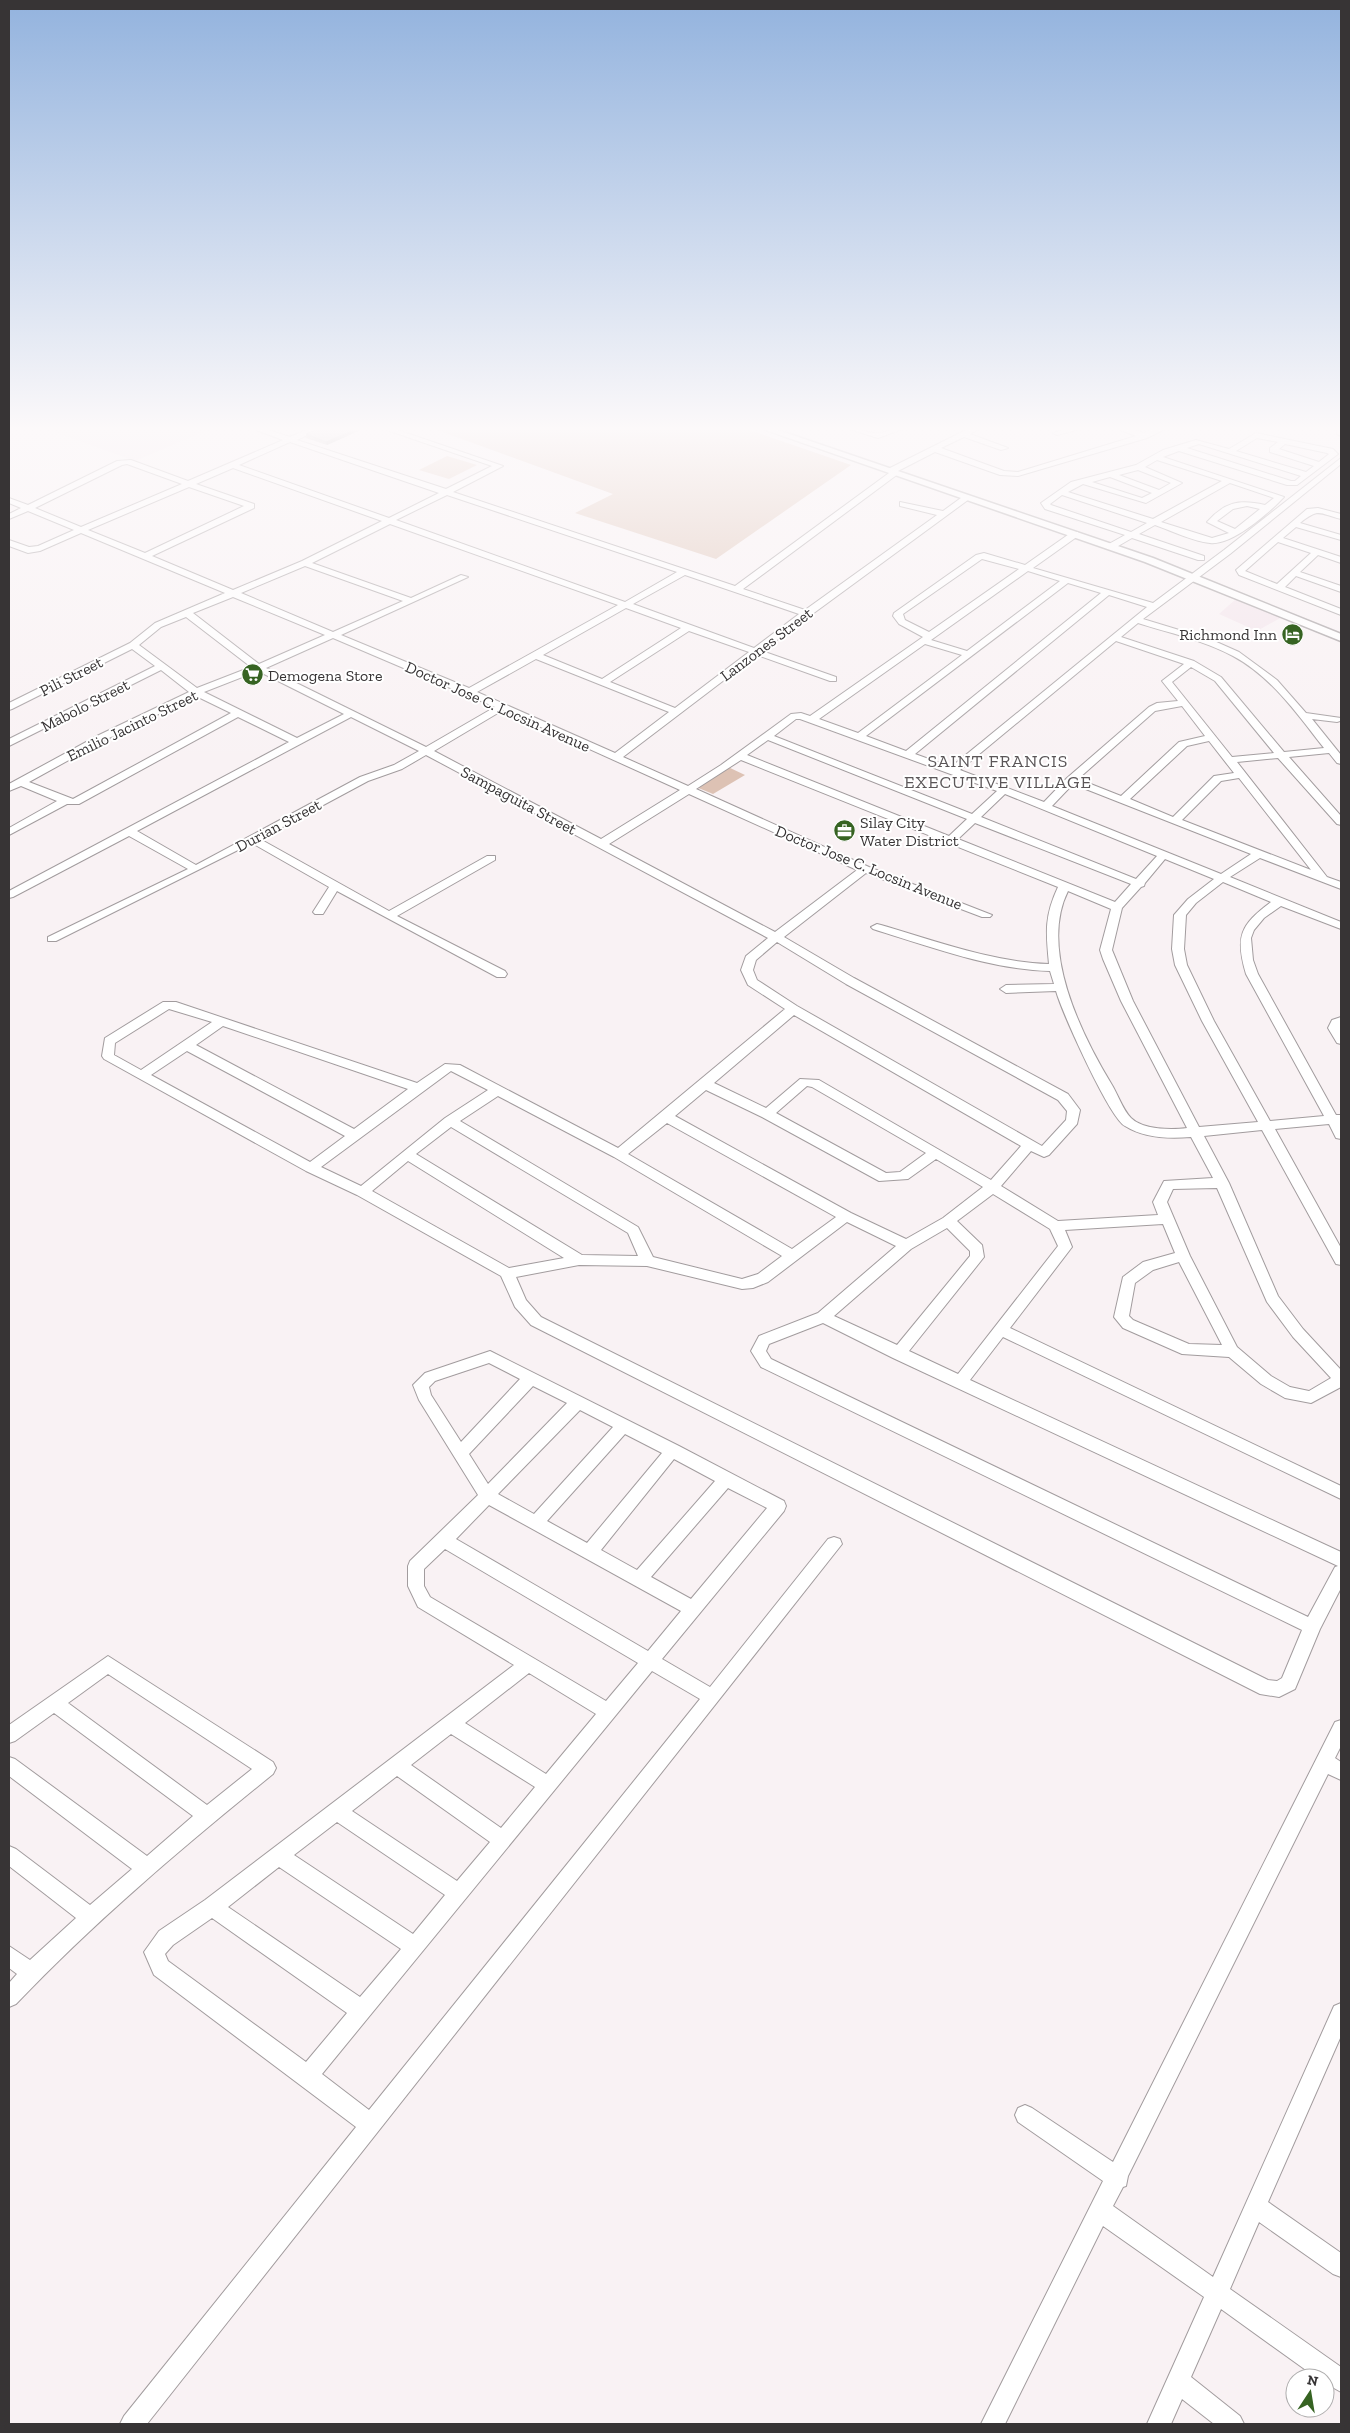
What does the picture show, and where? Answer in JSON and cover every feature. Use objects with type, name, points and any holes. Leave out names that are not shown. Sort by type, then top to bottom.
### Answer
[{"type":"main road","points":[[1090,540],[1192,577],[1341,638]]},
{"type":"street","points":[[9,543],[32,550],[59,540]]},
{"type":"street","name":"Doctor Jose C. Locsin Avenue","points":[[103,540],[470,692],[865,869],[986,915]]},
{"type":"street","points":[[146,556],[182,540]]},
{"type":"street","name":"Pili Street","points":[[9,708],[134,645],[158,625],[237,594],[353,540]]},
{"type":"street","points":[[439,540],[834,679]]},
{"type":"street","points":[[588,540],[806,613]]},
{"type":"street","points":[[736,590],[803,540]]},
{"type":"street","name":"Lanzones Street","points":[[615,758],[806,613],[908,540]]},
{"type":"street","points":[[811,720],[1067,540]]},
{"type":"street","points":[[1110,547],[1124,540]]},
{"type":"street","points":[[1146,540],[1201,558]]},
{"type":"street","points":[[1210,540],[1220,542],[1224,540]]},
{"type":"street","points":[[953,771],[1154,606],[1240,540]]},
{"type":"street","points":[[1275,540],[1240,570],[1242,573],[1341,612]]},
{"type":"street","points":[[1278,540],[1341,560]]},
{"type":"street","points":[[1279,587],[1317,552]]},
{"type":"street","points":[[968,654],[928,639],[902,622],[898,616],[980,557],[990,556],[1154,606]]},
{"type":"street","points":[[306,563],[411,601]]},
{"type":"street","points":[[470,692],[684,572]]},
{"type":"street","points":[[1295,573],[1341,588]]},
{"type":"street","name":"Emilio Jacinto Street","points":[[9,788],[102,737],[196,692],[259,668],[464,577]]},
{"type":"street","points":[[859,737],[1066,580]]},
{"type":"street","points":[[907,755],[1108,593]]},
{"type":"street","name":"Sampaguita Street","points":[[188,614],[259,668],[427,751],[602,844],[776,937],[850,981],[1063,1096],[1074,1110],[1072,1121],[1044,1152],[1029,1145]]},
{"type":"street","points":[[1137,620],[1169,642],[1190,663],[1218,678],[1282,756],[1341,822]]},
{"type":"street","points":[[603,682],[687,628]]},
{"type":"street","points":[[1115,638],[1169,642],[1227,650],[1248,660],[1266,674],[1341,761]]},
{"type":"street","points":[[134,645],[196,692],[297,742]]},
{"type":"street","points":[[534,655],[675,711]]},
{"type":"street","points":[[1190,663],[1167,681],[1322,878]]},
{"type":"street","name":"Mabolo Street","points":[[9,743],[162,666]]},
{"type":"street","points":[[9,695],[22,701]]},
{"type":"street","points":[[1045,807],[1071,780],[1152,709],[1157,706],[1185,703]]},
{"type":"street","name":"Durian Street","points":[[52,938],[196,869],[364,780],[398,767],[502,706]]},
{"type":"street","points":[[21,782],[65,801],[75,802],[238,713]]},
{"type":"street","points":[[9,895],[352,713]]},
{"type":"street","points":[[1302,715],[1339,717]]},
{"type":"street","points":[[602,844],[740,756],[794,716],[811,720],[1004,790],[1281,900],[1341,926]]},
{"type":"street","points":[[1316,731],[1339,717]]},
{"type":"street","points":[[768,736],[1140,884]]},
{"type":"street","points":[[1123,800],[1183,744],[1212,738]]},
{"type":"street","points":[[1229,760],[1331,750]]},
{"type":"street","points":[[740,756],[952,839],[1064,887],[1117,907]]},
{"type":"street","points":[[1175,821],[1218,778],[1241,776]]},
{"type":"street","points":[[1071,780],[1341,886]]},
{"type":"street","points":[[952,839],[1004,790]]},
{"type":"street","points":[[9,832],[65,801]]},
{"type":"street","points":[[130,832],[196,869]]},
{"type":"street","points":[[252,839],[389,916],[501,974]]},
{"type":"street","points":[[1164,854],[1140,884],[1117,907],[1106,950],[1127,1001],[1222,1183],[1272,1298],[1298,1333],[1341,1379],[1311,1397],[1285,1392],[1266,1380],[1232,1351],[1166,1219],[1160,1202],[1169,1184],[1222,1183]]},
{"type":"street","points":[[1259,854],[1222,877],[1192,902],[1180,915],[1178,949],[1181,965],[1208,1021],[1341,1260]]},
{"type":"street","points":[[1281,862],[1305,856]]},
{"type":"street","points":[[389,916],[491,858]]},
{"type":"street","points":[[865,869],[750,959],[747,970],[752,982],[793,1009],[1029,1145],[993,1187],[948,1221],[906,1246],[823,1317],[764,1340],[758,1351],[766,1363],[1312,1627]]},
{"type":"street","points":[[319,912],[335,886]]},
{"type":"street","points":[[1064,887],[1054,907],[1052,930],[1055,968],[1060,986],[1091,1061],[1127,1122],[1148,1131],[1172,1134],[1336,1119]]},
{"type":"street","points":[[1281,900],[1254,920],[1243,942],[1245,954],[1252,974],[1336,1119],[1341,1135]]},
{"type":"street","points":[[877,927],[990,961],[1025,967],[1055,968]]},
{"type":"street","points":[[1006,989],[1060,986]]},
{"type":"street","points":[[418,1088],[223,1021],[167,1005],[109,1041],[108,1056],[311,1168],[362,1192],[507,1273],[520,1303],[536,1321],[1266,1688],[1279,1689],[1289,1683],[1312,1627],[1341,1572]]},
{"type":"street","points":[[619,1154],[666,1117],[793,1009]]},
{"type":"street","points":[[142,1075],[223,1021]]},
{"type":"street","points":[[1341,1021],[1336,1023],[1334,1028],[1341,1040]]},
{"type":"street","points":[[188,1046],[354,1135]]},
{"type":"street","points":[[311,1168],[449,1067],[466,1072],[619,1154],[791,1255]]},
{"type":"street","points":[[767,1114],[804,1082],[815,1083],[936,1153],[1056,1226],[1065,1247],[960,1382]]},
{"type":"street","points":[[705,1084],[767,1114],[884,1178],[903,1176],[936,1153]]},
{"type":"street","points":[[362,1192],[450,1121],[499,1089]]},
{"type":"street","points":[[666,1117],[846,1216],[906,1246]]},
{"type":"street","points":[[450,1121],[632,1230],[638,1238],[647,1261]]},
{"type":"street","points":[[407,1154],[579,1260]]},
{"type":"street","points":[[507,1273],[579,1260],[647,1261],[742,1284],[753,1283],[763,1278],[791,1255],[846,1216]]},
{"type":"street","points":[[1056,1226],[1166,1219]]},
{"type":"street","points":[[898,1354],[978,1257],[977,1249],[948,1221]]},
{"type":"street","points":[[1183,1256],[1148,1266],[1128,1281],[1121,1317],[1128,1324],[1187,1350],[1232,1351]]},
{"type":"street","points":[[823,1317],[898,1354],[1341,1560]]},
{"type":"street","points":[[1001,1330],[1341,1493]]},
{"type":"street","points":[[308,2076],[458,1893],[652,1662],[778,1506],[490,1357],[430,1378],[421,1384],[424,1396],[487,1496],[693,1610]]},
{"type":"street","points":[[460,1453],[531,1378]]},
{"type":"street","points":[[578,1402],[444,1540],[416,1566],[416,1586],[424,1602],[609,1712]]},
{"type":"street","points":[[536,1523],[623,1426]]},
{"type":"street","points":[[590,1552],[673,1450]]},
{"type":"street","points":[[639,1579],[726,1478]]},
{"type":"street","points":[[444,1540],[712,1697]]},
{"type":"street","points":[[132,2424],[834,1544]]},
{"type":"street","points":[[9,1735],[108,1664],[267,1768],[207,1816],[90,1917],[9,1997]]},
{"type":"street","points":[[371,2125],[308,2076],[161,1968],[154,1952],[166,1938],[212,1907],[277,1855],[528,1664]]},
{"type":"street","points":[[54,1702],[207,1816]]},
{"type":"street","points":[[451,1724],[549,1786]]},
{"type":"street","points":[[993,2424],[1118,2178],[1333,1767],[1341,1728]]},
{"type":"street","points":[[9,1765],[147,1868]]},
{"type":"street","points":[[396,1765],[503,1840]]},
{"type":"street","points":[[336,1811],[458,1893]]},
{"type":"street","points":[[9,1855],[90,1917]]},
{"type":"street","points":[[277,1855],[414,1946]]},
{"type":"street","points":[[212,1907],[361,2010]]},
{"type":"street","points":[[9,1956],[32,1973]]},
{"type":"street","points":[[1159,2424],[1341,2013]]},
{"type":"street","points":[[1025,2115],[1118,2178]]},
{"type":"street","points":[[1256,2207],[1341,2265]]},
{"type":"street","points":[[1101,2211],[1341,2381]]},
{"type":"street","points":[[1178,2381],[1232,2424]]},
{"type":"shaded area","points":[[656,540],[744,540],[716,559]]},
{"type":"shaded area","points":[[1236,599],[1282,617],[1257,631],[1219,614]]},
{"type":"shaded area","points":[[728,767],[745,775],[713,794],[696,787]]},
{"type":"place","name":"Richmond Inn","points":[[1293,634]]},
{"type":"place","name":"Demogena Store","points":[[252,675]]},
{"type":"place","name":"Silay City Water District","points":[[844,831]]},
{"type":"district","name":"SAINT FRANCIS EXECUTIVE VILLAGE","points":[[998,771]]}]
